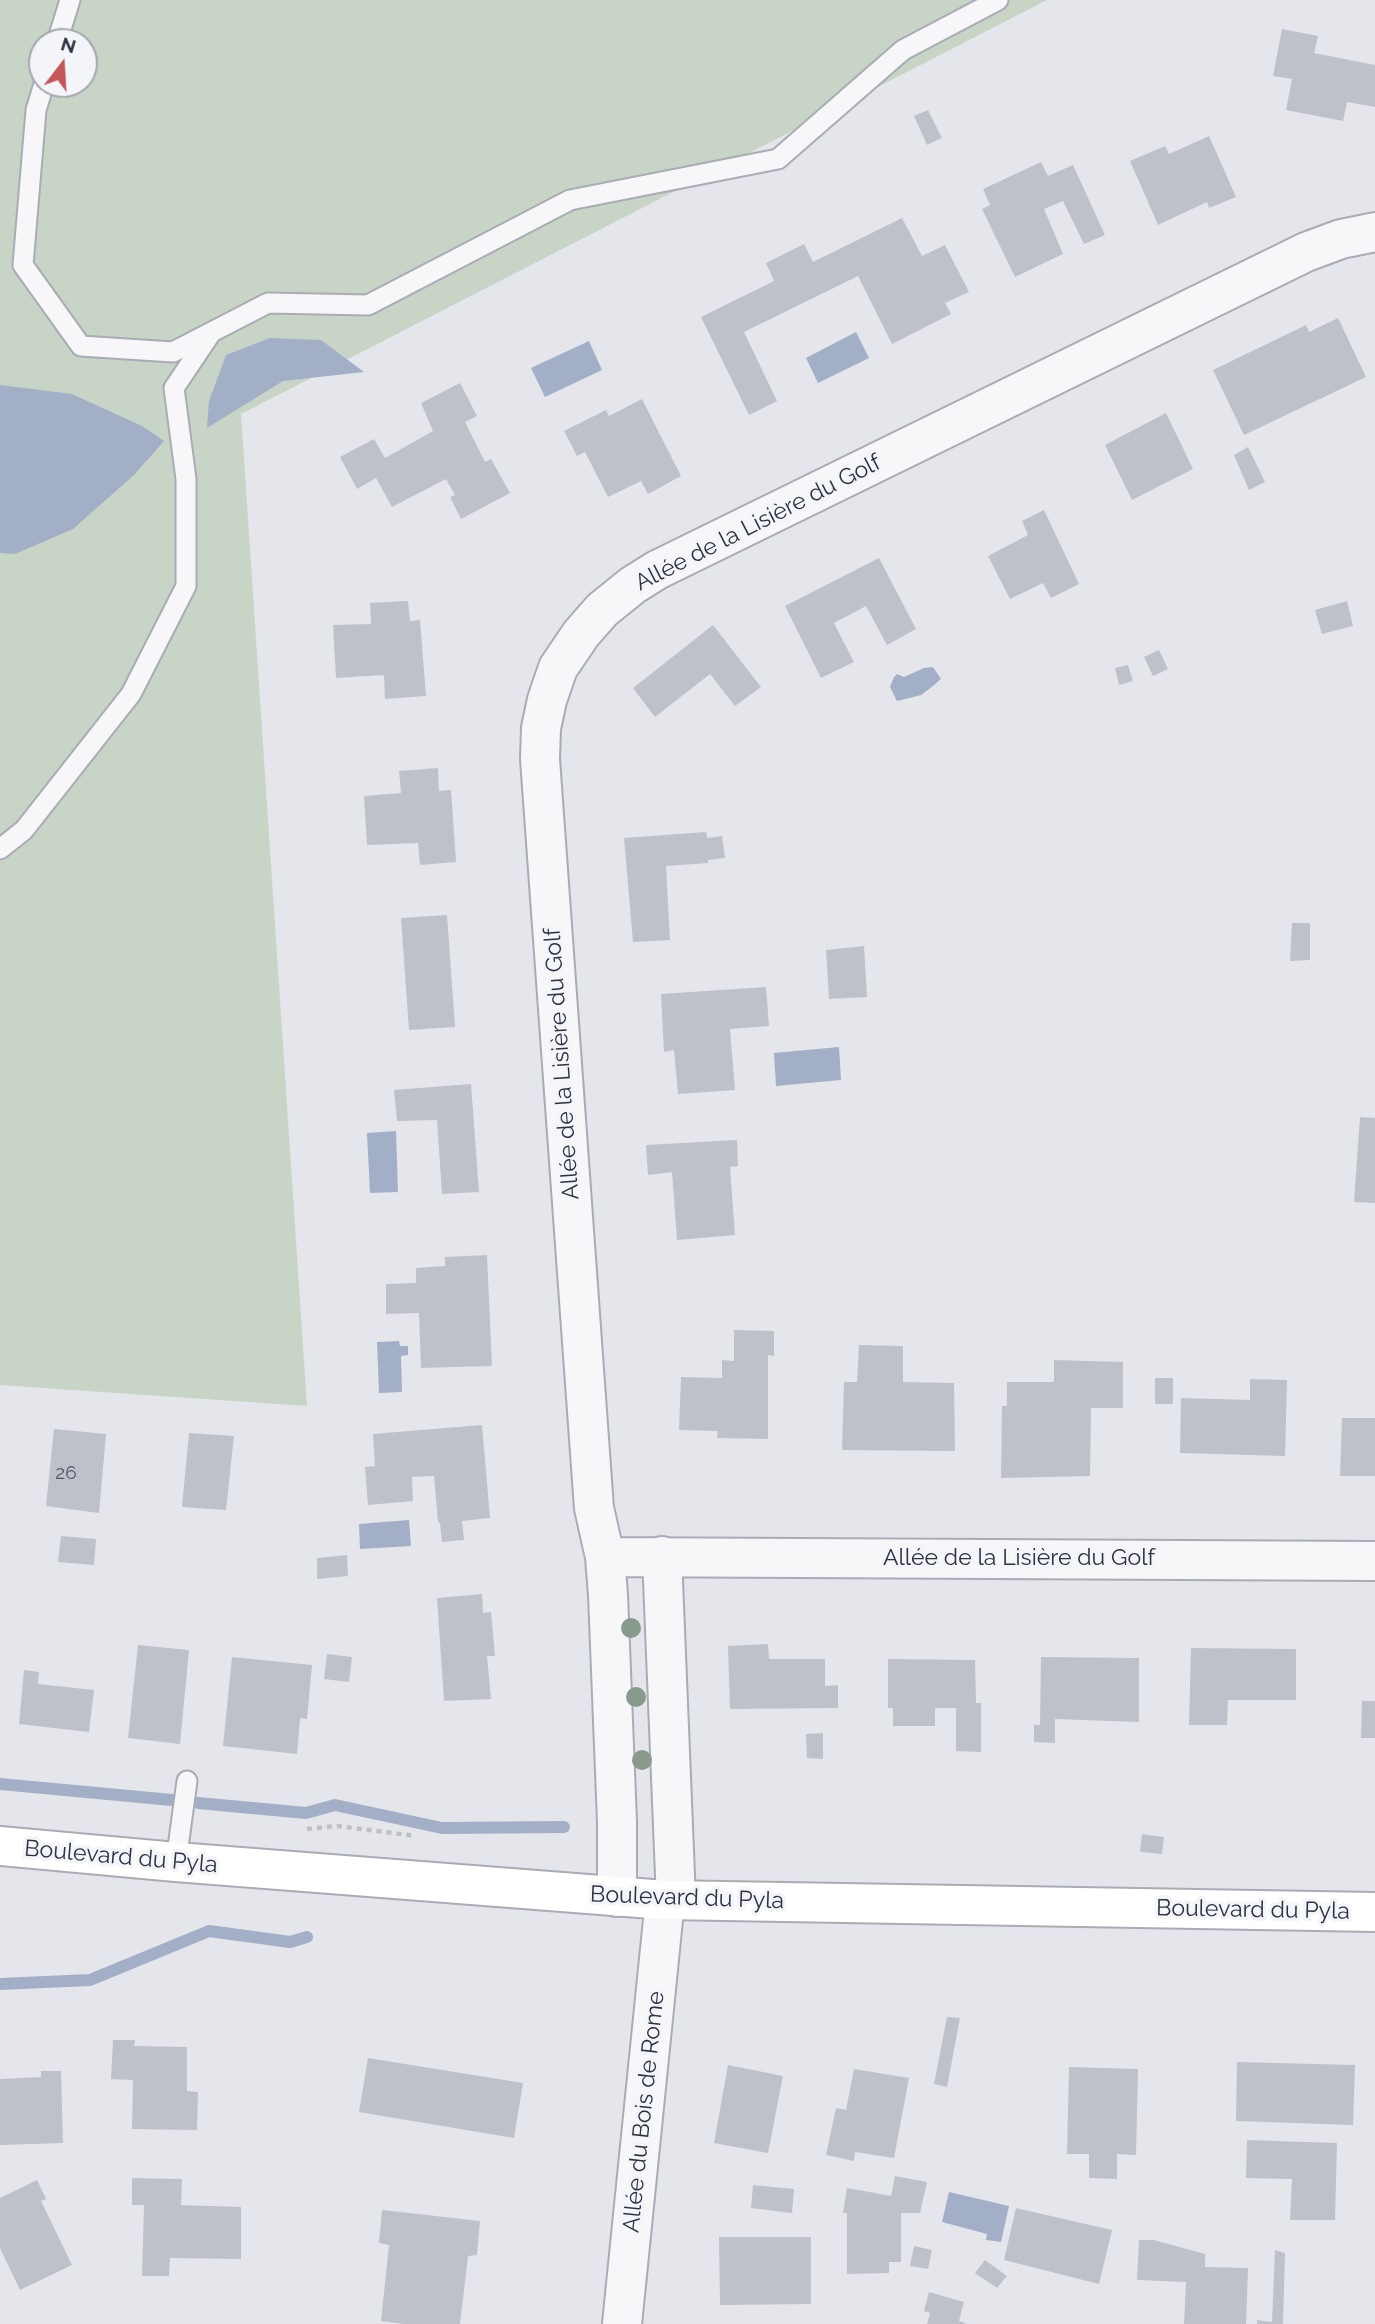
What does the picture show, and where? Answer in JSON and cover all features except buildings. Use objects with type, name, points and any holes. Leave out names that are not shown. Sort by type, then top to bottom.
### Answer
[{"type":"street","name":"Allée de la Lisière du Golf","points":[[617,1897],[615,1769],[604,1557],[594,1507],[540,759],[541,728],[558,668],[581,634],[602,610],[657,570],[1306,252],[1341,239],[1375,232]]},
{"type":"street","points":[[662,1556],[670,1900]]},
{"type":"street","name":"Allée de la Lisière du Golf","points":[[604,1557],[1375,1560]]},
{"type":"street","name":"Boulevard du Pyla","points":[[0,1846],[670,1900],[1375,1912]]},
{"type":"street","name":"Allée du Bois de Rome","points":[[622,2324],[670,1900]]},
{"type":"lane","points":[[61,28],[70,0]]},
{"type":"lane","points":[[40,98],[36,110],[23,265],[81,346],[173,352],[213,329],[268,303],[368,305],[570,200],[778,159],[903,50],[998,0]]},
{"type":"lane","points":[[0,849],[24,830],[131,694],[186,586],[186,478],[174,388],[213,329]]},
{"type":"lane","points":[[176,1862],[187,1781]]},
{"type":"green space","points":[[0,0],[1047,0],[241,414],[307,1406],[0,1385]]},
{"type":"water","points":[[856,332],[869,358],[818,383],[806,358]]},
{"type":"water","points":[[270,338],[321,340],[364,372],[283,381],[207,428],[209,401],[226,355]]},
{"type":"water","points":[[589,341],[602,370],[545,397],[531,368]]},
{"type":"water","points":[[0,385],[72,394],[142,426],[164,441],[134,475],[73,529],[15,554],[0,553]]},
{"type":"water","points":[[933,667],[941,679],[921,695],[897,701],[890,687],[897,674],[904,677]]},
{"type":"water","points":[[839,1047],[841,1080],[776,1086],[774,1053]]},
{"type":"water","points":[[396,1131],[398,1192],[370,1193],[367,1133]]},
{"type":"water","points":[[399,1341],[400,1346],[408,1346],[408,1355],[401,1356],[402,1392],[379,1393],[377,1342]]},
{"type":"water","points":[[409,1520],[411,1546],[360,1549],[359,1524]]},
{"type":"water","points":[[949,2192],[1009,2206],[1001,2242],[986,2240],[987,2234],[942,2222]]},
{"type":"waterway","points":[[0,1784],[172,1800]]},
{"type":"waterway","points":[[198,1803],[306,1813],[335,1805],[442,1828],[564,1827]]},
{"type":"waterway","points":[[0,1984],[90,1980],[209,1931],[290,1942],[307,1937]]}]
